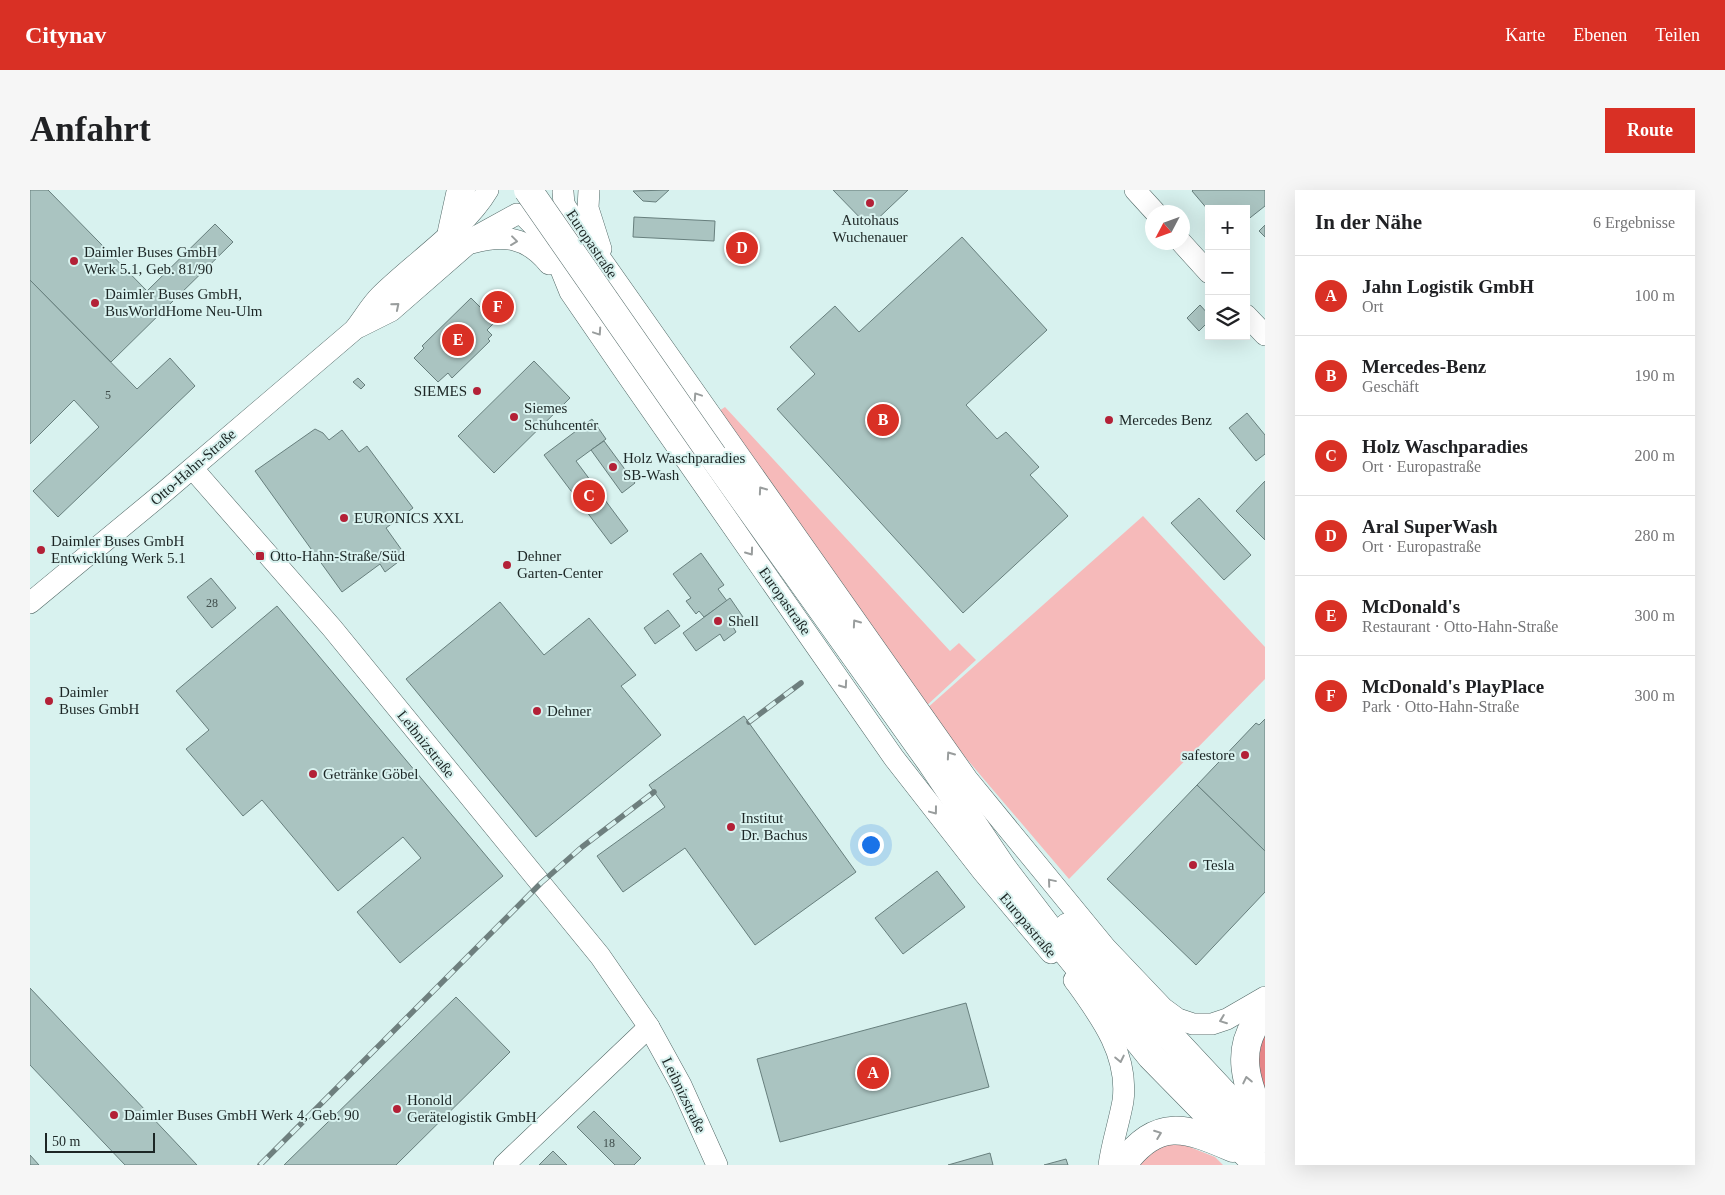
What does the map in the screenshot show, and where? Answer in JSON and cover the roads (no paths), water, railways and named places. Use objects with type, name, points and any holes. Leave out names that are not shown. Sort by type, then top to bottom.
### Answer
[{"type":"highway","points":[[459,238],[462,190]]},
{"type":"highway","name":"Europastraße","points":[[523,206],[713,456],[931,762],[1003,868],[1060,944],[1151,1056],[1256,1152]]},
{"type":"highway","name":"Europastraße","points":[[931,762],[1069,929],[1186,1053],[1256,1152]]},
{"type":"highway","points":[[1105,947],[1186,1053]]},
{"type":"highway","points":[[1068,972],[1151,1056]]},
{"type":"highway","points":[[1265,1012],[1249,1037],[1244,1060],[1246,1080],[1265,1125]]},
{"type":"highway","points":[[1122,1165],[1133,1150],[1147,1138],[1161,1131],[1179,1129],[1196,1132],[1256,1152]]},
{"type":"street","name":"Otto-Hahn-Straße","points":[[459,238],[488,190]]},
{"type":"street","points":[[494,190],[504,206],[523,206]]},
{"type":"street","points":[[589,190],[588,208],[607,266]]},
{"type":"street","points":[[1135,190],[1149,205]]},
{"type":"street","name":"Otto-Hahn-Straße","points":[[30,603],[354,330],[379,297],[459,238],[487,229],[523,206],[537,215],[547,211],[555,205],[563,191]]},
{"type":"street","name":"Europastraße","points":[[563,191],[569,212],[724,437],[968,780],[1105,947],[1163,1008],[1178,1019],[1193,1024],[1212,1024],[1227,1019],[1265,997]]},
{"type":"street","name":"Europastraße","points":[[523,206],[555,255],[570,292],[894,758],[983,872],[1068,972],[1095,1009],[1118,1048],[1123,1075],[1123,1100],[1109,1165]]},
{"type":"street","points":[[459,238],[519,240],[531,245],[570,292]]},
{"type":"street","points":[[1188,250],[1205,269]]},
{"type":"street","points":[[1250,319],[1265,335]]},
{"type":"street","name":"Leibnizstraße","points":[[192,468],[332,628],[570,917],[624,989],[649,1027],[681,1085],[717,1165]]},
{"type":"street","points":[[504,1165],[649,1027]]},
{"type":"railway","points":[[749,722],[801,683]]},
{"type":"railway","points":[[260,1165],[541,883],[582,847],[654,792]]},
{"type":"place","name":"Autohaus Wuchenauer","points":[[870,203]]},
{"type":"place","name":"Aral SuperWash","points":[[742,248]]},
{"type":"place","name":"Daimler Buses GmbH Werk 5.1, Geb. 81/90","points":[[74,261]]},
{"type":"place","name":"Daimler Buses GmbH, BusWorldHome Neu-Ulm","points":[[95,303]]},
{"type":"place","name":"McDonald's PlayPlace","points":[[498,307]]},
{"type":"place","name":"McDonald's","points":[[458,340]]},
{"type":"place","name":"SIEMES","points":[[477,391]]},
{"type":"place","name":"Siemes Schuhcenter","points":[[514,417]]},
{"type":"place","name":"Mercedes-Benz","points":[[883,420]]},
{"type":"place","name":"Mercedes Benz","points":[[1109,420]]},
{"type":"place","name":"Holz Waschparadies SB-Wash","points":[[613,467]]},
{"type":"place","name":"Holz Waschparadies","points":[[589,496]]},
{"type":"place","name":"EURONICS XXL","points":[[344,518]]},
{"type":"place","name":"Daimler Buses GmbH Entwicklung Werk 5.1","points":[[41,550]]},
{"type":"place","name":"Otto-Hahn-Straße/Süd","points":[[260,556]]},
{"type":"place","name":"Dehner Garten-Center","points":[[507,565]]},
{"type":"place","name":"Shell","points":[[718,621]]},
{"type":"place","name":"Daimler Buses GmbH","points":[[49,701]]},
{"type":"place","name":"Dehner","points":[[537,711]]},
{"type":"place","name":"safestore","points":[[1245,755]]},
{"type":"place","name":"Getränke Göbel","points":[[313,774]]},
{"type":"place","name":"Institut Dr. Bachus","points":[[731,827]]},
{"type":"place","name":"Tesla","points":[[1193,865]]},
{"type":"place","name":"Jahn Logistik GmbH","points":[[873,1073]]},
{"type":"place","name":"Honold Gerätelogistik GmbH","points":[[397,1109]]},
{"type":"place","name":"Daimler Buses GmbH Werk 4, Geb. 90","points":[[114,1115]]}]
